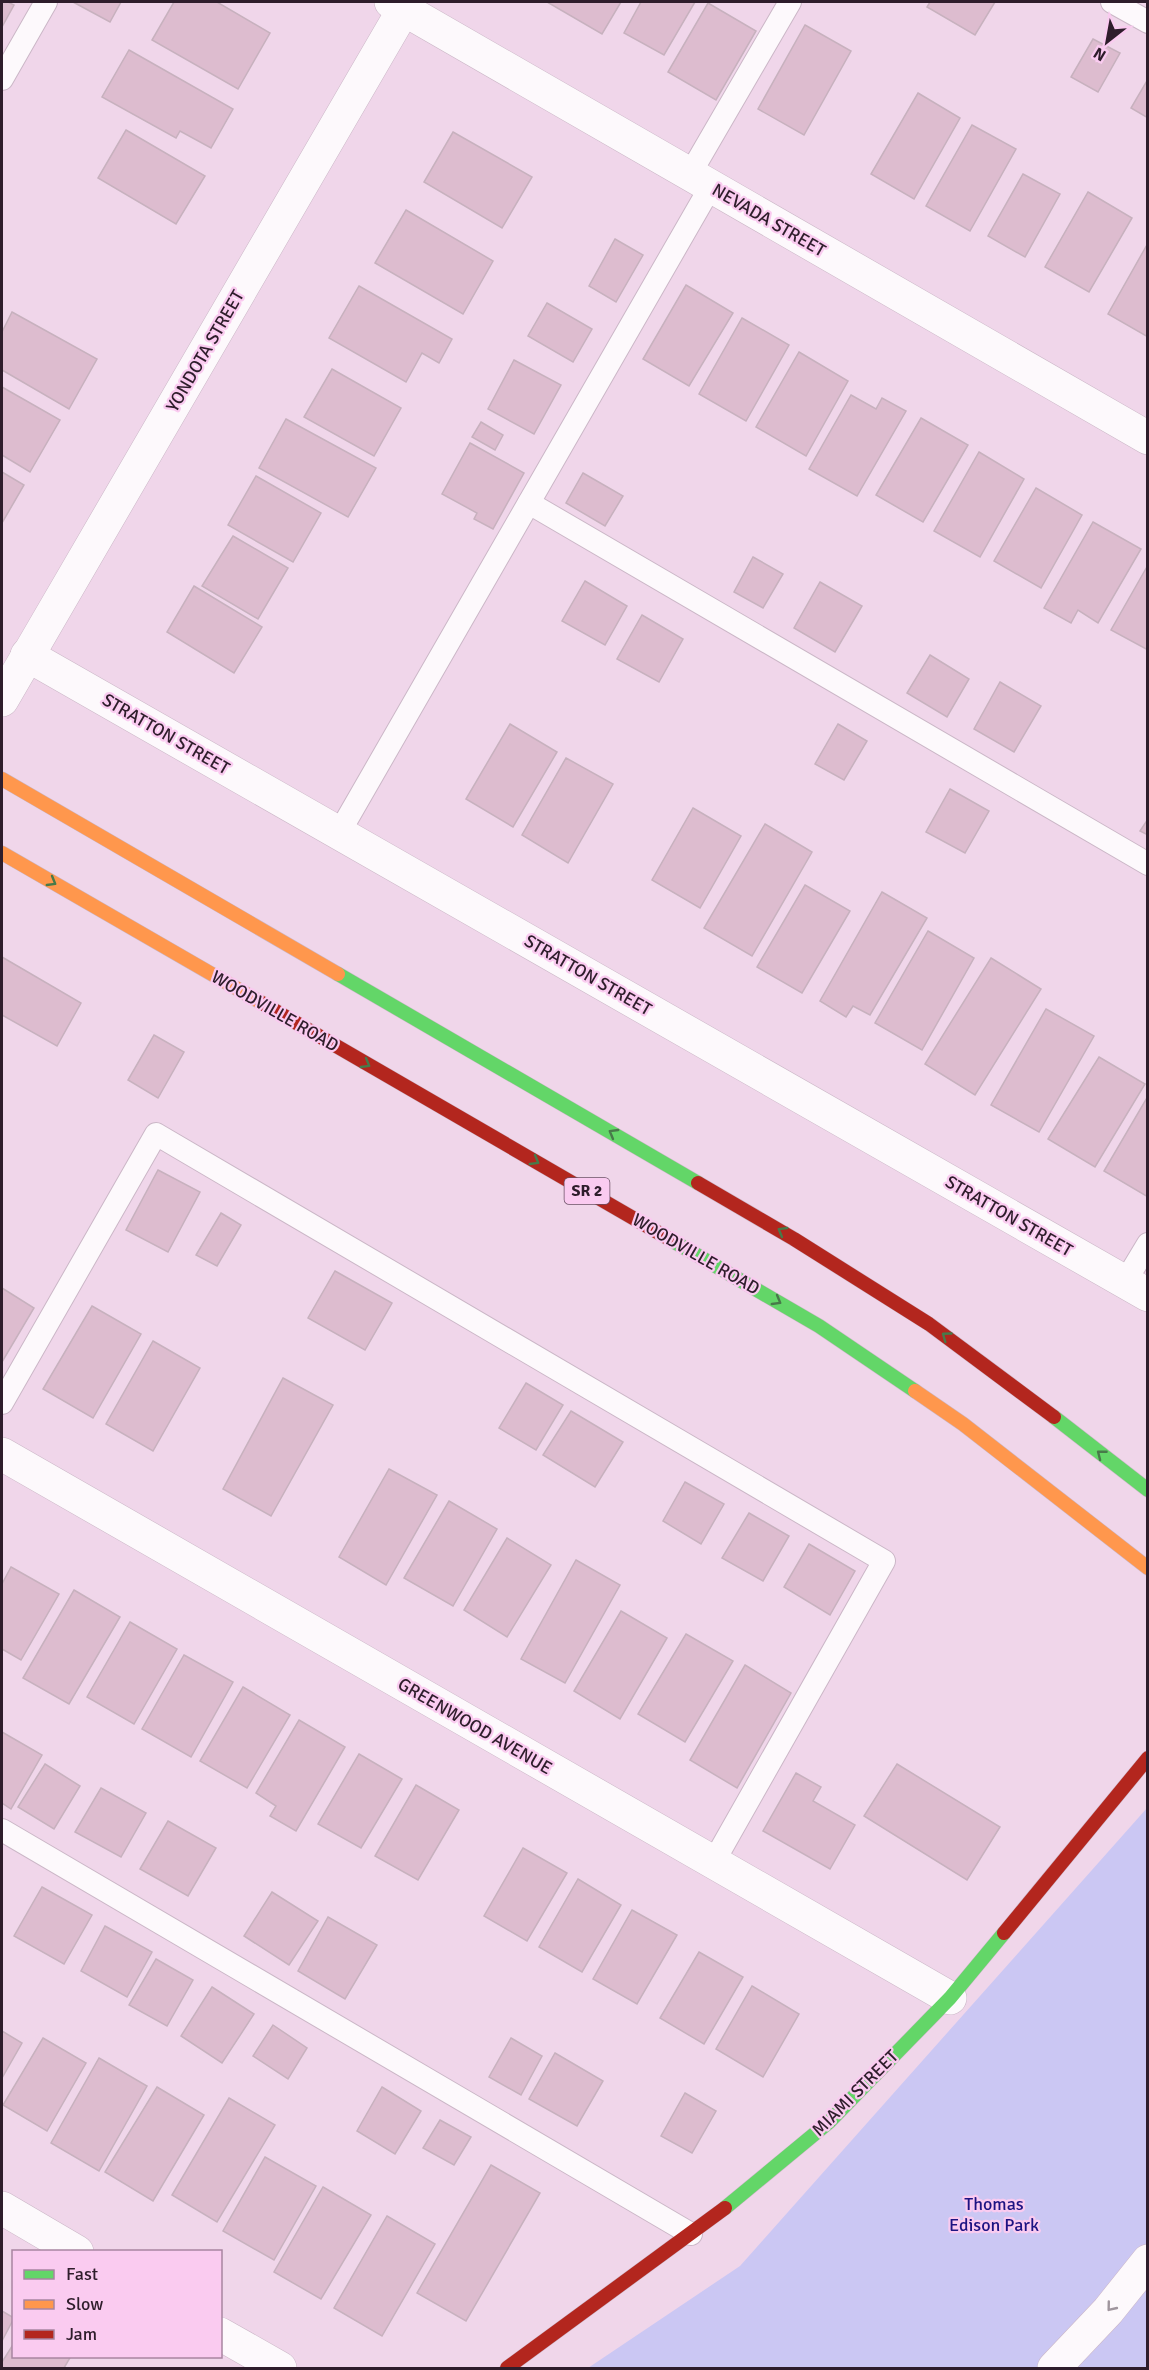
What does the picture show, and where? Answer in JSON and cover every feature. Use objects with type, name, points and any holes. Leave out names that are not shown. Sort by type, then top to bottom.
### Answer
[{"type":"main road","points":[[2,779],[834,1263],[930,1325],[1002,1377],[1148,1490]]},
{"type":"main road","name":"WOODVILLE ROAD","points":[[2,852],[819,1326],[963,1424],[1148,1568]]},
{"type":"main road","name":"MIAMI STREET","points":[[507,2368],[691,2234],[829,2122],[950,1998],[1148,1758]]},
{"type":"street","name":"NEVADA STREET","points":[[401,4],[700,180],[1148,438]]},
{"type":"street","name":"YONDOTA STREET","points":[[2,700],[401,4]]},
{"type":"street","name":"STRATTON STREET","points":[[27,655],[1136,1289]]},
{"type":"street","name":"GREENWOOD AVENUE","points":[[2,1454],[950,1998]]},
{"type":"street","points":[[2,2208],[74,2250]]},
{"type":"street","points":[[1054,2368],[1108,2311],[1148,2261]]},
{"type":"street","points":[[222,2335],[280,2368]]},
{"type":"lane","points":[[2,80],[46,2]]},
{"type":"lane","points":[[339,833],[529,502],[700,180],[790,2]]},
{"type":"lane","points":[[1112,2],[1148,22]]},
{"type":"lane","points":[[529,502],[1148,864]]},
{"type":"lane","points":[[2,1403],[156,1134],[884,1561],[713,1863]]},
{"type":"lane","points":[[1136,1289],[1148,1244]]},
{"type":"lane","points":[[2,1830],[691,2234]]},
{"type":"green space","name":"Thomas Edison Park","points":[[1147,1808],[1147,2368],[588,2368],[740,2266]]},
{"type":"building","points":[[2,2],[14,5],[2,27]]},
{"type":"building","points":[[73,2],[121,2],[110,22]]},
{"type":"building","points":[[174,2],[217,2],[270,33],[238,89],[152,40]]},
{"type":"building","points":[[547,2],[621,2],[602,34]]},
{"type":"building","points":[[641,2],[695,2],[664,55],[624,33]]},
{"type":"building","points":[[930,2],[995,2],[975,35],[927,7]]},
{"type":"building","points":[[708,3],[756,31],[716,100],[668,72]]},
{"type":"building","points":[[805,25],[851,51],[804,135],[758,109]]},
{"type":"building","points":[[1093,39],[1120,53],[1098,92],[1071,77]]},
{"type":"building","points":[[129,50],[233,109],[211,148],[180,131],[176,138],[102,97]]},
{"type":"building","points":[[1148,79],[1148,118],[1131,108]]},
{"type":"building","points":[[918,93],[960,118],[914,199],[871,174]]},
{"type":"building","points":[[972,125],[1016,149],[970,231],[926,206]]},
{"type":"building","points":[[126,130],[205,176],[176,224],[98,178]]},
{"type":"building","points":[[453,132],[532,177],[502,228],[424,182]]},
{"type":"building","points":[[1023,174],[1060,194],[1025,257],[988,236]]},
{"type":"building","points":[[1088,192],[1132,218],[1089,292],[1045,267]]},
{"type":"building","points":[[406,210],[493,261],[463,314],[375,263]]},
{"type":"building","points":[[615,239],[643,255],[616,302],[589,286]]},
{"type":"building","points":[[1148,243],[1148,337],[1108,314]]},
{"type":"building","points":[[686,285],[733,313],[689,386],[643,359]]},
{"type":"building","points":[[359,286],[452,339],[439,363],[422,353],[406,382],[329,338]]},
{"type":"building","points":[[547,303],[592,329],[573,362],[528,336]]},
{"type":"building","points":[[12,312],[97,359],[69,409],[2,370],[2,332]]},
{"type":"building","points":[[742,318],[789,345],[746,421],[699,394]]},
{"type":"building","points":[[799,352],[848,381],[806,456],[756,427]]},
{"type":"building","points":[[514,360],[561,385],[534,434],[488,409]]},
{"type":"building","points":[[332,369],[401,408],[374,456],[304,417]]},
{"type":"building","points":[[2,387],[60,420],[30,472],[2,455]]},
{"type":"building","points":[[851,395],[876,409],[882,398],[906,411],[857,496],[809,469]]},
{"type":"building","points":[[921,418],[968,445],[923,522],[876,495]]},
{"type":"building","points":[[286,419],[376,468],[348,517],[259,468]]},
{"type":"building","points":[[481,422],[503,435],[495,450],[472,437]]},
{"type":"building","points":[[470,443],[524,473],[493,529],[474,519],[477,513],[442,494]]},
{"type":"building","points":[[979,452],[1024,479],[980,557],[934,531]]},
{"type":"building","points":[[2,472],[24,485],[2,523]]},
{"type":"building","points":[[583,473],[623,496],[605,526],[566,503]]},
{"type":"building","points":[[256,476],[321,513],[293,562],[228,525]]},
{"type":"building","points":[[1036,488],[1082,515],[1041,588],[994,561]]},
{"type":"building","points":[[1093,522],[1141,549],[1098,623],[1078,610],[1071,623],[1044,608]]},
{"type":"building","points":[[233,536],[288,568],[258,619],[202,586]]},
{"type":"building","points":[[753,557],[783,574],[763,608],[734,592]]},
{"type":"building","points":[[1148,565],[1148,650],[1111,630]]},
{"type":"building","points":[[585,581],[627,606],[605,645],[562,621]]},
{"type":"building","points":[[820,582],[862,606],[835,652],[794,628]]},
{"type":"building","points":[[194,586],[262,627],[234,673],[167,632]]},
{"type":"building","points":[[642,615],[683,639],[659,682],[617,659]]},
{"type":"building","points":[[930,655],[969,679],[947,717],[907,693]]},
{"type":"building","points":[[1000,682],[1041,706],[1014,752],[974,729]]},
{"type":"building","points":[[510,724],[557,752],[513,827],[466,799]]},
{"type":"building","points":[[838,724],[867,741],[844,780],[815,764]]},
{"type":"building","points":[[566,758],[613,784],[568,863],[522,835]]},
{"type":"building","points":[[950,789],[989,811],[965,853],[926,832]]},
{"type":"building","points":[[693,808],[741,836],[700,908],[652,880]]},
{"type":"building","points":[[1148,819],[1148,835],[1140,831]]},
{"type":"building","points":[[765,824],[812,852],[752,956],[704,928]]},
{"type":"building","points":[[805,885],[850,911],[802,993],[757,967]]},
{"type":"building","points":[[882,892],[927,918],[870,1015],[853,1006],[846,1017],[820,1001]]},
{"type":"building","points":[[928,931],[974,958],[922,1050],[875,1023]]},
{"type":"building","points":[[2,957],[81,1003],[57,1046],[2,1015]]},
{"type":"building","points":[[991,958],[1041,989],[975,1095],[925,1064]]},
{"type":"building","points":[[1046,1009],[1094,1036],[1039,1132],[991,1105]]},
{"type":"building","points":[[154,1035],[184,1052],[158,1098],[128,1080]]},
{"type":"building","points":[[1099,1057],[1145,1084],[1095,1167],[1048,1139]]},
{"type":"building","points":[[1148,1096],[1148,1197],[1104,1171]]},
{"type":"building","points":[[158,1170],[200,1192],[168,1252],[126,1230]]},
{"type":"building","points":[[221,1213],[241,1225],[217,1266],[196,1255]]},
{"type":"building","points":[[335,1271],[392,1303],[365,1350],[308,1318]]},
{"type":"building","points":[[2,1288],[34,1308],[2,1362]]},
{"type":"building","points":[[92,1306],[141,1334],[93,1418],[43,1389]]},
{"type":"building","points":[[153,1341],[200,1368],[153,1451],[106,1424]]},
{"type":"building","points":[[283,1378],[333,1405],[271,1516],[223,1489]]},
{"type":"building","points":[[526,1383],[563,1405],[536,1450],[499,1428]]},
{"type":"building","points":[[571,1411],[623,1442],[595,1487],[543,1455]]},
{"type":"building","points":[[389,1469],[437,1495],[386,1585],[339,1557]]},
{"type":"building","points":[[685,1482],[724,1504],[701,1544],[663,1521]]},
{"type":"building","points":[[449,1501],[497,1529],[453,1606],[404,1578]]},
{"type":"building","points":[[749,1513],[789,1536],[763,1581],[722,1558]]},
{"type":"building","points":[[507,1538],[551,1565],[507,1637],[464,1610]]},
{"type":"building","points":[[809,1544],[855,1571],[830,1615],[784,1587]]},
{"type":"building","points":[[576,1560],[620,1585],[565,1683],[521,1659]]},
{"type":"building","points":[[11,1567],[59,1594],[21,1660],[2,1649],[2,1584]]},
{"type":"building","points":[[74,1590],[120,1617],[69,1704],[23,1678]]},
{"type":"building","points":[[621,1611],[667,1638],[620,1719],[574,1691]]},
{"type":"building","points":[[130,1622],[177,1649],[134,1724],[87,1697]]},
{"type":"building","points":[[686,1634],[733,1661],[685,1742],[638,1714]]},
{"type":"building","points":[[184,1655],[233,1682],[191,1757],[142,1729]]},
{"type":"building","points":[[745,1665],[791,1693],[737,1788],[690,1760]]},
{"type":"building","points":[[243,1687],[290,1715],[247,1788],[200,1761]]},
{"type":"building","points":[[299,1720],[345,1747],[296,1831],[270,1816],[276,1806],[256,1793]]},
{"type":"building","points":[[2,1732],[42,1755],[11,1809],[2,1803]]},
{"type":"building","points":[[359,1754],[402,1779],[361,1848],[318,1824]]},
{"type":"building","points":[[45,1764],[80,1786],[54,1829],[18,1807]]},
{"type":"building","points":[[897,1764],[1000,1827],[967,1880],[864,1816]]},
{"type":"building","points":[[796,1773],[821,1787],[813,1801],[855,1825],[830,1869],[763,1831]]},
{"type":"building","points":[[416,1785],[459,1810],[418,1880],[375,1856]]},
{"type":"building","points":[[101,1788],[146,1813],[121,1857],[75,1832]]},
{"type":"building","points":[[168,1821],[216,1848],[188,1896],[140,1869]]},
{"type":"building","points":[[523,1848],[567,1873],[527,1941],[484,1916]]},
{"type":"building","points":[[578,1879],[621,1905],[582,1972],[539,1947]]},
{"type":"building","points":[[42,1887],[92,1915],[64,1964],[14,1936]]},
{"type":"building","points":[[272,1892],[318,1921],[289,1965],[244,1936]]},
{"type":"building","points":[[632,1910],[677,1935],[637,2004],[593,1979]]},
{"type":"building","points":[[328,1917],[377,1945],[345,1999],[298,1971]]},
{"type":"building","points":[[105,1926],[152,1952],[127,1997],[81,1971]]},
{"type":"building","points":[[699,1952],[743,1977],[704,2044],[660,2018]]},
{"type":"building","points":[[156,1959],[193,1980],[167,2026],[129,2005]]},
{"type":"building","points":[[752,1986],[799,2014],[763,2077],[716,2049]]},
{"type":"building","points":[[212,1987],[254,2014],[222,2063],[181,2036]]},
{"type":"building","points":[[273,2025],[307,2048],[288,2079],[253,2056]]},
{"type":"building","points":[[2,2031],[22,2043],[2,2078]]},
{"type":"building","points":[[43,2038],[86,2063],[47,2131],[3,2105]]},
{"type":"building","points":[[511,2038],[542,2056],[521,2095],[489,2077]]},
{"type":"building","points":[[555,2053],[603,2081],[577,2126],[529,2099]]},
{"type":"building","points":[[99,2058],[147,2086],[99,2171],[51,2143]]},
{"type":"building","points":[[157,2087],[204,2115],[153,2201],[105,2172]]},
{"type":"building","points":[[382,2087],[421,2111],[395,2154],[357,2131]]},
{"type":"building","points":[[685,2093],[716,2111],[692,2153],[661,2136]]},
{"type":"building","points":[[229,2098],[275,2125],[217,2222],[172,2195]]},
{"type":"building","points":[[440,2120],[471,2137],[454,2165],[423,2148]]},
{"type":"building","points":[[265,2157],[316,2186],[274,2260],[223,2231]]},
{"type":"building","points":[[491,2165],[540,2193],[466,2321],[417,2293]]},
{"type":"building","points":[[323,2187],[371,2215],[321,2299],[274,2272]]},
{"type":"building","points":[[387,2216],[435,2244],[382,2336],[334,2308]]},
{"type":"building","points":[[2,2311],[12,2317],[12,2322],[2,2341]]},
{"type":"building","points":[[12,2346],[12,2358],[70,2358],[64,2368],[2,2368],[2,2362]]},
{"type":"traffic: fast","points":[[338,974],[698,1183]]},
{"type":"traffic: fast","points":[[671,1240],[819,1326],[915,1391]]},
{"type":"traffic: fast","points":[[1054,1417],[1148,1490]]},
{"type":"traffic: fast","points":[[725,2208],[829,2122],[950,1998],[1004,1933]]},
{"type":"traffic: slow","points":[[2,779],[338,974]]},
{"type":"traffic: slow","points":[[2,853],[262,1003]]},
{"type":"traffic: slow","points":[[915,1391],[963,1424],[1148,1568]]},
{"type":"traffic: jam","points":[[262,1003],[671,1240]]},
{"type":"traffic: jam","points":[[698,1183],[794,1239],[929,1324],[1054,1417]]},
{"type":"traffic: jam","points":[[1004,1933],[1148,1758]]},
{"type":"traffic: jam","points":[[507,2368],[725,2208]]}]
